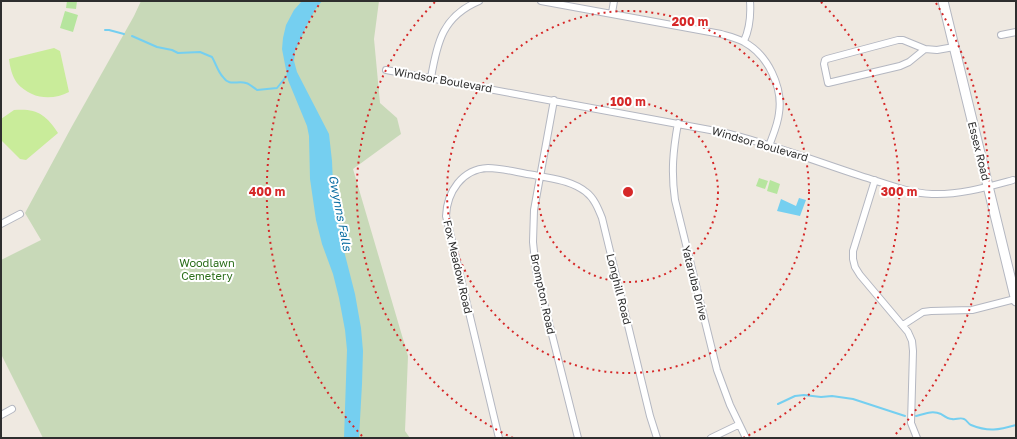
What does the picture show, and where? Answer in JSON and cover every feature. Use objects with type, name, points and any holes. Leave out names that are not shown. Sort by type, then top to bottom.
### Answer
[{"type":"street","points":[[431,78],[438,43],[448,24],[456,15],[479,1]]},
{"type":"street","points":[[541,1],[721,34],[744,42],[754,48],[769,67],[779,90],[779,114],[769,146]]},
{"type":"street","points":[[612,14],[614,1]]},
{"type":"street","points":[[744,42],[751,20],[750,1]]},
{"type":"street","name":"Essex Road","points":[[943,1],[1016,300]]},
{"type":"street","points":[[1001,35],[1016,32]]},
{"type":"street","points":[[925,49],[909,62],[900,66],[828,84],[824,64],[825,60],[827,59],[901,39],[925,49],[937,50],[954,47]]},
{"type":"street","name":"Windsor Boulevard","points":[[386,70],[678,123],[736,135],[910,190],[934,194],[964,192],[1013,180]]},
{"type":"street","name":"Brompton Road","points":[[554,100],[533,225],[534,258],[578,438]]},
{"type":"street","name":"Yataruba Drive","points":[[678,123],[672,159],[675,200],[717,370],[738,425],[746,438]]},
{"type":"street","name":"Fox Meadow Road","points":[[499,438],[447,222],[446,208],[448,199],[457,184],[467,174],[475,171],[493,168],[540,177]]},
{"type":"street","name":"Longhill Road","points":[[540,177],[562,180],[580,187],[594,200],[598,208],[602,218],[650,416],[657,438]]},
{"type":"street","points":[[875,180],[855,245],[853,259],[855,267],[860,275],[903,325],[912,341],[911,416],[912,427],[917,438]]},
{"type":"street","points":[[1,224],[20,214]]},
{"type":"street","points":[[903,325],[923,312],[931,310],[972,310],[1016,300]]},
{"type":"street","points":[[1,414],[12,409]]},
{"type":"street","points":[[711,438],[738,425]]},
{"type":"green space","points":[[67,1],[77,1],[76,9],[66,8]]},
{"type":"green space","name":"Woodlawn Cemetery","points":[[141,1],[379,1],[374,39],[380,103],[397,118],[401,134],[353,169],[408,356],[405,431],[410,438],[43,438],[1,354],[1,260],[41,240],[25,213]]},
{"type":"green space","points":[[65,11],[78,15],[73,32],[60,28]]},
{"type":"green space","points":[[54,48],[60,51],[69,92],[56,97],[42,97],[29,92],[17,83],[9,59]]},
{"type":"green space","points":[[14,110],[28,110],[40,114],[54,126],[58,133],[26,160],[20,159],[1,140],[1,119]]},
{"type":"green space","points":[[759,178],[768,181],[765,189],[756,186]]},
{"type":"green space","points":[[770,180],[780,184],[777,194],[767,191]]},
{"type":"water","name":"Gwynns Falls","points":[[302,1],[322,1],[307,25],[295,51],[294,61],[297,72],[329,134],[333,184],[341,239],[355,294],[361,328],[363,351],[359,438],[344,438],[347,350],[345,330],[333,274],[322,244],[316,220],[310,179],[309,136],[307,126],[288,80],[282,49],[286,25],[294,10]]},
{"type":"water","points":[[799,198],[806,200],[800,216],[777,211],[781,199],[796,206]]},
{"type":"waterway","points":[[105,30],[124,34]]},
{"type":"waterway","points":[[132,36],[157,47],[172,50],[178,53],[200,52],[212,57],[220,73],[228,82],[243,82],[257,90],[277,88],[289,73]]},
{"type":"waterway","points":[[778,404],[795,396],[832,396],[853,399],[905,416]]},
{"type":"waterway","points":[[916,416],[934,412],[951,419],[962,418],[969,424],[983,429],[999,429],[1016,425]]}]
